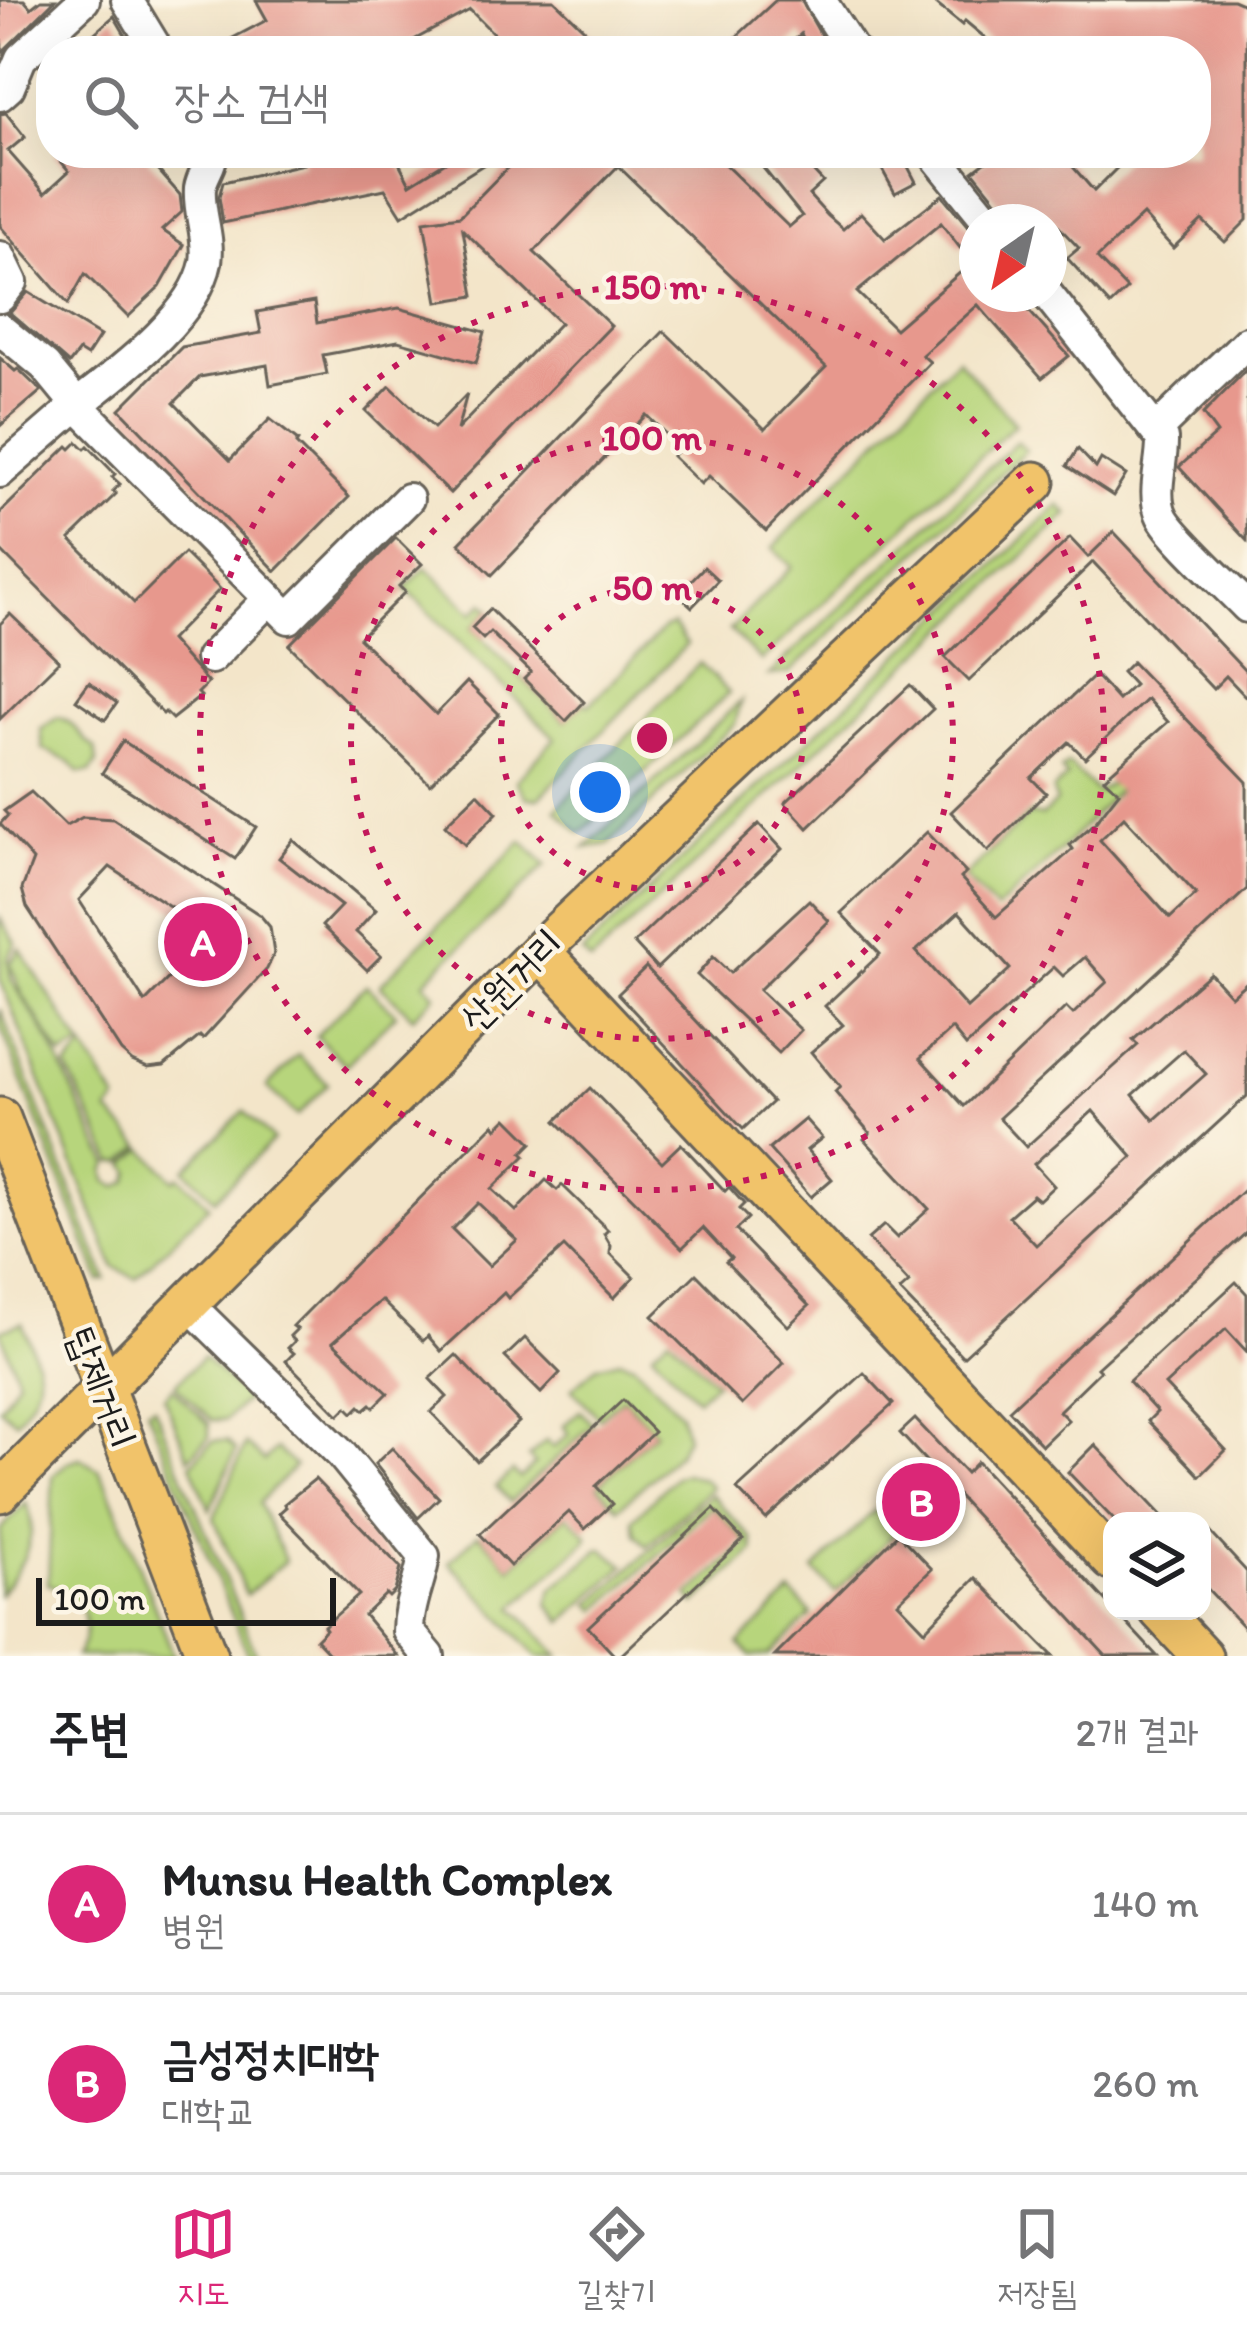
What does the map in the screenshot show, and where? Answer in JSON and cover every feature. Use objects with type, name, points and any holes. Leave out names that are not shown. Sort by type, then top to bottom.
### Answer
[{"type":"main road","name":"산원거리","points":[[0,1492],[540,951],[1035,482]]},
{"type":"main road","points":[[540,951],[1103,1550]]},
{"type":"main road","name":"탑제거리","points":[[0,1118],[208,1656]]},
{"type":"main road","points":[[1168,1620],[1202,1656]]},
{"type":"street","points":[[45,36],[84,0]]},
{"type":"street","points":[[127,0],[149,36]]},
{"type":"street","points":[[820,0],[843,36]]},
{"type":"street","points":[[0,95],[9,87],[21,58],[36,44]]},
{"type":"street","points":[[0,472],[128,364],[167,325],[202,278],[207,244],[200,190],[207,168]]},
{"type":"street","points":[[945,168],[974,204]]},
{"type":"street","points":[[0,257],[12,282],[0,298]]},
{"type":"street","points":[[1061,312],[1162,440],[1158,493],[1162,517],[1247,608]]},
{"type":"street","points":[[0,329],[45,365],[77,405],[289,618],[408,500]]},
{"type":"street","points":[[1156,430],[1247,342]]},
{"type":"street","points":[[211,658],[269,598]]},
{"type":"street","points":[[188,1304],[340,1454],[424,1556],[420,1583],[408,1606],[408,1631],[429,1656]]},
{"type":"green space","points":[[957,358],[1015,424],[761,661],[730,630],[792,567],[773,548]]},
{"type":"green space","points":[[1017,441],[1026,450],[789,673],[769,675]]},
{"type":"green space","points":[[1059,505],[1068,514],[591,962],[582,953]]},
{"type":"green space","points":[[426,567],[473,613],[484,603],[490,609],[472,628],[565,721],[584,702],[589,705],[664,628],[673,625],[687,644],[539,798],[527,798],[516,781],[555,738],[405,588]]},
{"type":"green space","points":[[700,663],[729,693],[580,833],[556,809]]},
{"type":"green space","points":[[741,701],[735,724],[608,844],[585,848]]},
{"type":"green space","points":[[58,717],[95,748],[97,763],[90,772],[79,773],[70,762],[43,749],[41,729]]},
{"type":"green space","points":[[1068,764],[1097,792],[1116,780],[1121,787],[996,910],[964,877],[1030,814],[1042,816],[1056,802],[1053,790],[1067,777],[1061,770]]},
{"type":"green space","points":[[522,841],[546,865],[424,982],[436,995],[413,1017],[380,985]]},
{"type":"green space","points":[[0,918],[16,943],[8,958],[11,979],[51,1043],[109,1164],[107,1181],[117,1187],[127,1182],[131,1172],[126,1164],[144,1149],[174,1180],[179,1176],[209,1205],[136,1278],[114,1267],[0,979]]},
{"type":"green space","points":[[20,949],[82,1046],[62,1057],[23,995],[10,964]]},
{"type":"green space","points":[[366,985],[396,1014],[346,1065],[316,1036]]},
{"type":"green space","points":[[0,1008],[106,1279],[100,1281],[0,1025]]},
{"type":"green space","points":[[84,1048],[117,1101],[109,1112],[142,1147],[123,1162],[113,1162],[67,1068]]},
{"type":"green space","points":[[298,1055],[328,1084],[297,1116],[267,1087]]},
{"type":"green space","points":[[244,1111],[273,1140],[215,1199],[185,1169]]},
{"type":"green space","points":[[22,1323],[38,1374],[33,1395],[16,1421],[0,1408],[18,1379],[0,1331]]},
{"type":"green space","points":[[669,1336],[715,1382],[697,1399],[652,1352]]},
{"type":"green space","points":[[203,1357],[247,1399],[226,1420],[212,1420],[175,1385]]},
{"type":"green space","points":[[619,1360],[634,1364],[680,1413],[686,1436],[678,1453],[619,1508],[598,1486],[655,1432],[623,1398],[599,1418],[572,1389],[597,1366]]},
{"type":"green space","points":[[172,1388],[209,1424],[209,1437],[189,1458],[164,1397]]},
{"type":"green space","points":[[154,1406],[257,1656],[249,1656],[147,1409]]},
{"type":"green space","points":[[580,1411],[593,1424],[510,1502],[496,1487],[513,1471],[520,1478],[535,1464],[529,1457],[546,1441],[553,1448],[569,1434],[563,1426]]},
{"type":"green space","points":[[213,1441],[227,1441],[236,1450],[210,1510],[191,1464]]},
{"type":"green space","points":[[246,1444],[264,1461],[276,1449],[295,1466],[259,1503],[285,1561],[246,1595],[214,1518]]},
{"type":"green space","points":[[80,1458],[99,1470],[108,1487],[174,1656],[76,1656],[85,1633],[83,1612],[70,1595],[48,1584],[53,1476]]},
{"type":"green space","points":[[685,1473],[711,1487],[647,1546],[636,1534],[633,1519],[676,1476]]},
{"type":"green space","points":[[711,1494],[752,1539],[754,1551],[695,1604],[689,1596],[747,1543],[712,1506],[597,1610],[591,1604]]},
{"type":"green space","points":[[26,1503],[30,1540],[0,1594],[0,1530]]},
{"type":"green space","points":[[875,1510],[896,1532],[835,1592],[814,1570]]},
{"type":"green space","points":[[567,1515],[588,1536],[586,1541],[514,1607],[560,1656],[538,1656],[449,1562],[478,1534],[511,1568]]},
{"type":"green space","points":[[601,1548],[625,1565],[563,1622],[548,1604],[553,1588]]},
{"type":"green space","points":[[791,1593],[812,1614],[769,1656],[751,1656],[739,1644]]},
{"type":"building","points":[[0,0],[24,0],[31,8],[41,0],[55,0],[2,52]]},
{"type":"building","points":[[256,0],[554,0],[591,36],[494,36],[470,10],[421,36],[237,36],[267,20]]},
{"type":"building","points":[[776,0],[801,0],[821,36],[801,34],[737,36]]},
{"type":"building","points":[[931,0],[1233,0],[1247,6],[1247,220],[1225,242],[1202,220],[1173,248],[1143,215],[1097,258],[1127,289],[1110,305],[1067,258],[1079,248],[1067,235],[1067,204],[1000,204],[973,171],[1074,168],[1094,191],[1117,168],[1211,168],[1211,36],[983,36],[965,21],[962,25]]},
{"type":"building","points":[[114,16],[126,36],[91,36]]},
{"type":"building","points":[[6,113],[25,137],[8,151],[45,193],[69,171],[66,168],[156,168],[180,195],[182,212],[162,230],[184,245],[160,287],[128,317],[85,274],[68,304],[0,226],[0,114]]},
{"type":"building","points":[[285,168],[402,168],[410,184],[436,168],[478,168],[402,216],[385,189],[223,223],[219,197],[223,182]]},
{"type":"building","points":[[507,168],[616,168],[534,252],[611,326],[450,493],[366,411],[390,386],[434,428],[467,394],[457,430],[560,323],[463,230],[474,296],[438,302],[424,221],[460,216]]},
{"type":"building","points":[[620,168],[728,168],[789,227],[802,216],[763,168],[810,168],[823,182],[809,195],[828,216],[843,229],[861,213],[885,239],[942,195],[959,216],[959,247],[941,223],[857,292],[895,329],[959,274],[959,312],[970,312],[922,355],[930,362],[766,531],[709,476],[701,484],[672,456],[680,448],[646,415],[492,575],[459,543],[664,331],[765,429],[826,367]]},
{"type":"building","points":[[881,168],[909,168],[916,182],[895,193]]},
{"type":"building","points":[[28,292],[100,336],[87,356],[79,351],[69,364],[10,313]]},
{"type":"building","points":[[314,302],[317,323],[399,308],[485,332],[476,363],[398,341],[323,355],[327,374],[270,385],[267,365],[200,377],[174,403],[230,460],[270,419],[298,441],[349,497],[276,571],[120,409],[182,347],[261,333],[257,312]]},
{"type":"building","points":[[984,312],[1030,312],[1069,356],[1042,378]]},
{"type":"building","points":[[0,358],[41,391],[0,426]]},
{"type":"building","points":[[1247,369],[1247,541],[1179,467],[1217,433],[1203,414]]},
{"type":"building","points":[[78,442],[85,449],[88,446],[120,484],[113,491],[116,494],[70,539],[134,603],[184,553],[220,589],[170,640],[208,683],[198,693],[201,696],[172,719],[0,550],[0,513],[68,446],[71,449]]},
{"type":"building","points":[[1078,449],[1096,468],[1101,459],[1126,475],[1113,496],[1067,466]]},
{"type":"building","points":[[1114,532],[1247,673],[1247,698],[1226,676],[1213,689],[1093,562],[969,681],[945,657],[1070,538],[1088,557]]},
{"type":"building","points":[[396,538],[422,564],[399,586],[405,592],[359,638],[436,714],[467,682],[499,714],[430,784],[289,645]]},
{"type":"building","points":[[704,567],[718,580],[692,607],[678,594]]},
{"type":"building","points":[[490,609],[584,702],[566,721],[524,679],[531,672],[490,632],[483,639],[472,628]]},
{"type":"building","points":[[10,614],[59,661],[0,719],[0,624]]},
{"type":"building","points":[[1132,662],[1247,782],[1247,889],[999,1118],[1026,1147],[1138,1045],[1133,1040],[1210,973],[1231,996],[1247,982],[1247,1096],[963,1357],[900,1291],[909,1283],[868,1239],[884,1225],[897,1238],[929,1209],[864,1139],[870,1133],[835,1092],[840,1087],[811,1052],[843,1025],[825,1006],[880,954],[841,913],[927,832],[966,873],[961,878],[996,917],[1073,849],[1070,845],[1119,792],[1104,778],[1168,722],[1147,699],[1085,758],[1069,742],[1031,778],[1046,793],[988,851],[951,812],[1095,675],[1118,700],[1134,685],[1122,672]],"holes":[[[1124,817],[1196,894],[1170,918],[1100,840]],[[959,912],[1010,969],[967,1008],[916,951]],[[1085,957],[1107,982],[1073,1014],[1066,1007],[964,1106],[920,1058],[952,1029],[966,1046],[1054,967],[1063,976]],[[1184,1050],[1206,1074],[1154,1120],[1133,1095]],[[1093,1111],[1133,1157],[1036,1245],[1009,1216],[1033,1195],[1039,1200],[1054,1186],[1034,1164]]]},
{"type":"building","points":[[89,682],[117,703],[105,720],[76,700]]},
{"type":"building","points":[[910,685],[933,709],[808,828],[785,803]]},
{"type":"building","points":[[123,741],[256,827],[235,859],[102,773]]},
{"type":"building","points":[[31,792],[66,826],[83,817],[113,819],[260,915],[270,927],[274,954],[267,969],[203,1039],[200,1036],[164,1066],[148,1068],[132,1061],[27,907],[22,889],[33,860],[0,824],[8,815],[4,811]],"holes":[[[110,867],[212,934],[145,1002],[79,900]]]},
{"type":"building","points":[[478,793],[497,813],[465,845],[445,825]]},
{"type":"building","points":[[759,824],[782,849],[657,968],[634,943]]},
{"type":"building","points":[[293,840],[376,910],[356,932],[381,956],[367,970],[322,926],[341,906],[279,858]]},
{"type":"building","points":[[809,900],[829,921],[759,990],[801,1030],[779,1053],[697,975],[713,957],[730,973]]},
{"type":"building","points":[[646,967],[772,1102],[743,1129],[618,994]]},
{"type":"building","points":[[590,1088],[662,1162],[681,1144],[725,1191],[729,1187],[744,1204],[739,1209],[748,1218],[736,1230],[809,1306],[788,1326],[726,1262],[731,1258],[703,1228],[682,1248],[556,1121]]},
{"type":"building","points":[[507,1118],[532,1143],[492,1189],[516,1211],[546,1180],[557,1190],[562,1185],[608,1230],[604,1234],[610,1253],[634,1277],[614,1298],[564,1247],[508,1298],[504,1293],[441,1351],[428,1336],[423,1341],[381,1300],[333,1342],[388,1393],[374,1407],[371,1404],[364,1410],[360,1406],[353,1413],[347,1407],[339,1415],[286,1361],[294,1353],[288,1348],[295,1341],[290,1336],[297,1329],[293,1326],[494,1124],[497,1128]],"holes":[[[478,1203],[517,1240],[489,1266],[452,1229]]]},
{"type":"building","points":[[805,1119],[822,1138],[807,1150],[832,1179],[811,1197],[769,1149]]},
{"type":"building","points":[[1247,1187],[1247,1232],[1097,1368],[1100,1371],[1059,1411],[1068,1420],[1042,1445],[1009,1410]]},
{"type":"building","points":[[696,1274],[784,1363],[742,1405],[653,1316]]},
{"type":"building","points":[[1236,1282],[1247,1294],[1247,1352],[1226,1329],[1165,1385],[1226,1450],[1200,1476],[1148,1421],[1157,1412],[1129,1381]]},
{"type":"building","points":[[525,1338],[560,1373],[541,1393],[505,1357]]},
{"type":"building","points":[[456,1355],[519,1422],[477,1461],[431,1412],[447,1397],[430,1379]]},
{"type":"building","points":[[864,1373],[893,1404],[766,1519],[737,1489]]},
{"type":"building","points":[[623,1400],[654,1432],[596,1486],[612,1504],[585,1529],[569,1512],[510,1566],[480,1534]]},
{"type":"building","points":[[915,1419],[966,1473],[977,1462],[1103,1598],[1103,1620],[1124,1620],[1157,1656],[1106,1656],[900,1433]]},
{"type":"building","points":[[1095,1445],[1158,1512],[1106,1512],[1068,1472]]},
{"type":"building","points":[[392,1448],[439,1498],[418,1518],[375,1464]]},
{"type":"building","points":[[315,1479],[401,1568],[395,1591],[364,1615],[398,1656],[332,1656],[316,1639],[359,1595],[279,1513]]},
{"type":"building","points":[[714,1509],[743,1540],[615,1656],[588,1627]]},
{"type":"building","points":[[1211,1533],[1247,1572],[1247,1631],[1211,1593]]},
{"type":"building","points":[[898,1534],[932,1569],[898,1602],[925,1630],[976,1578],[1053,1656],[775,1656]]},
{"type":"place","name":"Munsu Health Complex","points":[[203,942]]},
{"type":"place","name":"금성정치대학","points":[[921,1502]]}]
